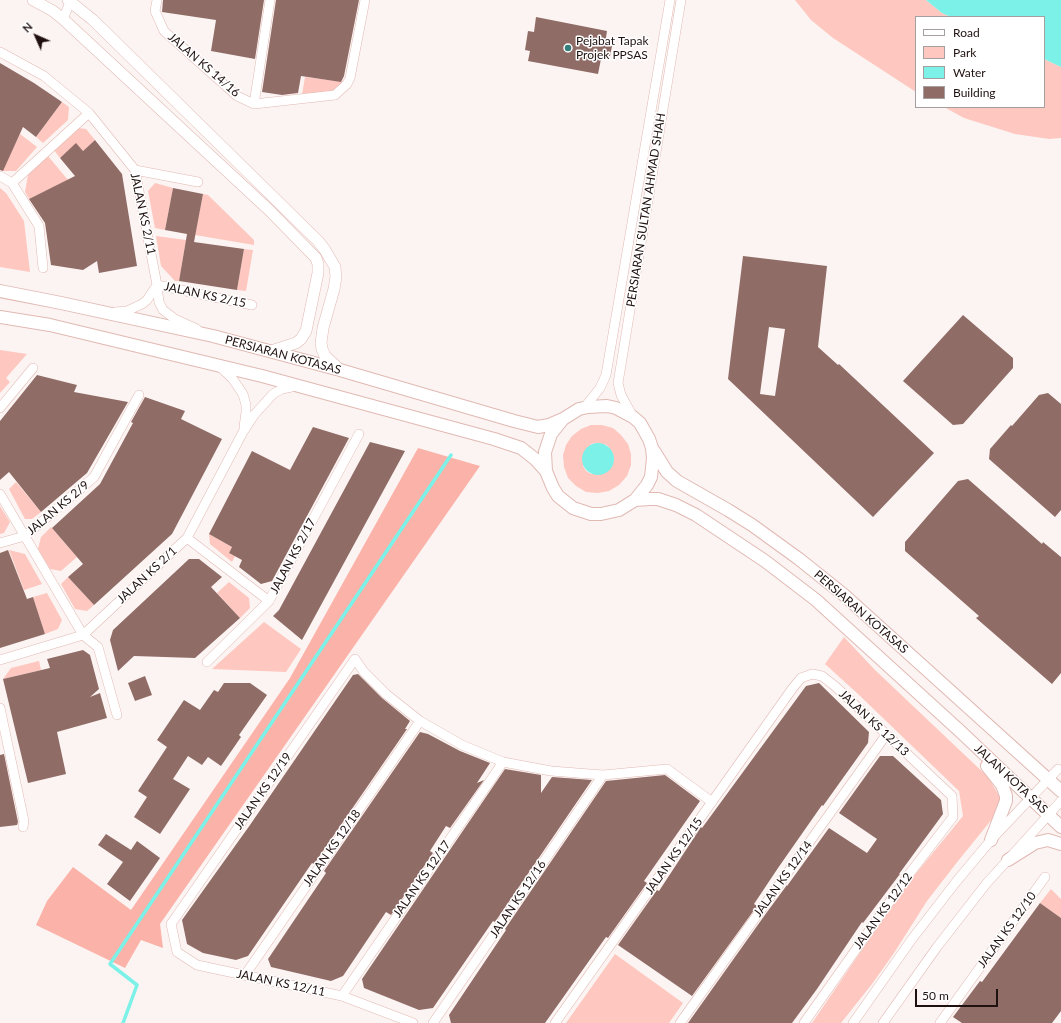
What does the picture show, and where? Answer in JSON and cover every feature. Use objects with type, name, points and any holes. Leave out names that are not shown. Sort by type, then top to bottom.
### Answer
[{"type":"main road","name":"PERSIARAN KOTASAS","points":[[0,291],[212,336],[340,370],[526,424],[538,426],[549,425],[563,419]]},
{"type":"main road","name":"PERSIARAN KOTASAS","points":[[0,317],[50,326],[219,366],[514,445],[531,456],[546,471]]},
{"type":"main road","name":"PERSIARAN KOTASAS","points":[[652,448],[653,463],[651,476],[647,485],[635,500],[619,510],[610,513],[596,514],[573,508],[558,496],[546,471],[545,462],[547,443],[556,426],[570,414],[584,408],[607,406],[620,410],[633,417],[645,431],[652,448],[664,468],[676,481],[752,525],[799,559],[844,595],[1061,791]]},
{"type":"main road","name":"PERSIARAN KOTASAS","points":[[635,500],[658,499],[676,505],[709,523],[765,561],[832,614],[961,732]]},
{"type":"main road","name":"JALAN KOTA SAS","points":[[961,732],[1061,827]]},
{"type":"main road","points":[[961,732],[998,778],[1005,790],[1006,801],[992,840]]},
{"type":"main road","points":[[1008,860],[1035,843],[1048,840],[1061,844]]},
{"type":"street","points":[[33,0],[45,2],[269,210],[316,258],[318,273],[306,331],[301,339],[296,343],[271,351]]},
{"type":"street","name":"JALAN KS 14/16","points":[[157,0],[155,12],[164,31],[237,96],[254,104]]},
{"type":"street","points":[[270,0],[254,104],[335,95],[347,84],[350,78],[365,0]]},
{"type":"street","name":"PERSIARAN SULTAN AHMAD SHAH","points":[[584,408],[600,388],[606,375],[670,0]]},
{"type":"street","name":"PERSIARAN SULTAN AHMAD SHAH","points":[[633,417],[621,395],[618,383],[681,0]]},
{"type":"street","points":[[63,19],[70,1],[93,20],[318,241],[335,267],[336,276],[334,289],[323,328],[321,343],[322,349],[325,356],[340,370]]},
{"type":"street","name":"JALAN KS 2/11","points":[[0,52],[44,76],[89,113],[135,170],[159,302],[163,310],[175,319],[212,336]]},
{"type":"street","points":[[12,183],[89,113]]},
{"type":"street","points":[[135,170],[198,182]]},
{"type":"street","points":[[0,176],[12,183],[39,226],[44,268]]},
{"type":"street","points":[[108,313],[126,311],[137,307],[147,300],[157,285]]},
{"type":"street","name":"JALAN KS 2/15","points":[[157,285],[252,305]]},
{"type":"street","points":[[219,366],[232,378],[243,394],[246,412],[243,432]]},
{"type":"street","points":[[0,408],[33,368]]},
{"type":"street","name":"JALAN KS 2/1","points":[[0,660],[83,635],[186,538],[243,432],[254,415],[273,394],[282,389],[296,386]]},
{"type":"street","name":"JALAN KS 2/9","points":[[0,543],[25,536],[94,477],[139,395]]},
{"type":"street","name":"JALAN KS 2/17","points":[[207,662],[269,601],[359,434]]},
{"type":"street","points":[[0,494],[83,635],[98,648],[117,715]]},
{"type":"street","points":[[186,538],[269,601]]},
{"type":"street","name":"JALAN KS 12/19","points":[[170,924],[355,659],[364,672],[386,694],[420,722]]},
{"type":"street","name":"JALAN KS 12/13","points":[[792,689],[801,678],[812,674],[822,676],[836,687],[952,796]]},
{"type":"street","name":"JALAN KS 12/15","points":[[555,1023],[792,689]]},
{"type":"street","points":[[0,708],[24,821],[23,827]]},
{"type":"street","points":[[420,722],[462,745],[503,762],[552,771],[603,775],[666,769],[712,802]]},
{"type":"street","name":"JALAN KS 12/18","points":[[245,975],[420,722]]},
{"type":"street","name":"JALAN KS 12/14","points":[[680,1023],[886,734]]},
{"type":"street","name":"JALAN KS 12/17","points":[[342,996],[503,762]]},
{"type":"street","points":[[853,1023],[934,910],[992,840],[1058,769]]},
{"type":"street","name":"JALAN KS 12/16","points":[[433,1023],[603,775]]},
{"type":"street","name":"JALAN KS 12/12","points":[[804,1023],[910,872],[953,817],[952,796]]},
{"type":"street","points":[[883,1023],[959,918],[986,884],[1061,801]]},
{"type":"street","name":"JALAN KS 12/10","points":[[940,1023],[1045,877]]},
{"type":"street","name":"JALAN KS 12/11","points":[[170,924],[177,952],[197,965],[342,996],[413,1023]]},
{"type":"green space","points":[[795,0],[926,0],[942,13],[949,16],[915,16],[915,91],[833,38],[811,20]]},
{"type":"green space","points":[[1045,59],[1061,67],[1061,138],[1049,139],[1015,134],[964,118],[946,108],[1045,108]]},
{"type":"green space","points":[[305,77],[345,82],[334,92],[302,95]]},
{"type":"green space","points":[[62,102],[69,107],[68,120],[43,143],[36,137]]},
{"type":"green space","points":[[78,128],[86,129],[95,140],[83,151],[76,144],[60,158],[54,150]]},
{"type":"green space","points":[[20,134],[37,147],[16,171],[2,171]]},
{"type":"green space","points":[[48,156],[68,180],[29,199],[25,192],[28,175]]},
{"type":"green space","points":[[155,183],[173,188],[165,230],[155,228],[148,191]]},
{"type":"green space","points":[[0,188],[6,193],[24,221],[30,272],[0,267]]},
{"type":"green space","points":[[203,194],[208,195],[254,240],[254,245],[195,235]]},
{"type":"green space","points":[[156,236],[186,240],[179,281],[175,281],[161,266]]},
{"type":"green space","points":[[244,249],[253,250],[246,291],[237,290]]},
{"type":"green space","points":[[0,350],[27,354],[6,378],[10,382],[0,393]]},
{"type":"green space","points":[[591,425],[602,425],[613,428],[628,444],[631,454],[631,465],[627,476],[619,485],[609,491],[598,493],[586,492],[576,486],[568,478],[564,467],[563,455],[566,445],[572,436],[581,429]],"holes":[[[597,443],[607,445],[613,454],[614,459],[591,474],[586,471],[583,466],[591,444]]]},
{"type":"green space","points":[[16,482],[41,512],[32,519],[25,519],[9,489]]},
{"type":"green space","points":[[0,506],[10,522],[4,533],[0,534]]},
{"type":"green space","points":[[51,527],[77,557],[61,571],[50,569],[38,549],[41,537]]},
{"type":"green space","points":[[209,534],[232,547],[229,553],[235,556],[232,562],[210,544]]},
{"type":"green space","points":[[9,550],[25,554],[42,584],[24,590]]},
{"type":"green space","points":[[68,577],[94,605],[87,611],[75,609],[61,584]]},
{"type":"green space","points":[[229,582],[249,598],[250,608],[240,618],[217,593]]},
{"type":"green space","points":[[47,593],[62,620],[58,629],[45,634],[33,597]]},
{"type":"green space","points":[[264,622],[301,649],[286,672],[212,669]]},
{"type":"green space","points":[[844,637],[874,669],[989,778],[1000,798],[997,813],[927,901],[894,953],[841,1023],[812,1023],[905,887],[963,816],[959,791],[825,664]]},
{"type":"green space","points":[[39,661],[41,670],[3,679],[11,668]]},
{"type":"green space","points":[[1051,889],[1061,899],[1061,918],[1040,903]]},
{"type":"green space","points":[[615,954],[683,1003],[669,1023],[566,1023]]},
{"type":"shaded area","points":[[418,448],[480,466],[160,924],[163,948],[141,940],[125,968],[36,925],[47,901],[73,867],[131,910],[290,678]]},
{"type":"water","points":[[926,0],[1061,0],[1061,67],[1045,59],[1045,16],[949,16],[942,13]]},
{"type":"water","points":[[595,443],[601,443],[610,447],[614,459],[610,471],[601,475],[595,475],[586,471],[582,462],[582,456],[586,447]]},
{"type":"building","points":[[163,0],[264,0],[255,59],[211,51],[216,20],[162,12]]},
{"type":"building","points":[[276,0],[359,0],[344,76],[341,82],[301,76],[298,93],[282,95],[262,92]]},
{"type":"building","name":"Pejabat Tapak Projek PPSAS","points":[[536,17],[607,31],[605,44],[612,46],[610,56],[602,54],[598,74],[528,61],[530,51],[525,50],[528,31],[534,32]]},
{"type":"building","points":[[0,63],[62,102],[36,137],[23,127],[3,171],[0,170]]},
{"type":"building","points":[[95,140],[122,174],[137,266],[99,273],[97,261],[83,270],[51,265],[45,223],[29,199],[75,176],[60,158],[76,143],[83,151]]},
{"type":"building","points":[[173,188],[203,194],[194,242],[244,249],[237,290],[179,281],[187,234],[165,230]]},
{"type":"building","points":[[743,256],[827,266],[818,347],[838,365],[839,364],[934,453],[873,517],[728,379]],"holes":[[[769,327],[785,329],[775,396],[760,394]]]},
{"type":"building","points":[[963,315],[1013,358],[1013,368],[963,424],[953,425],[903,381]]},
{"type":"building","points":[[37,375],[77,385],[74,392],[128,402],[87,473],[41,512],[9,472],[0,480],[0,421]]},
{"type":"building","points":[[1048,393],[1061,404],[1061,510],[1055,517],[989,459],[990,449],[1011,425],[1012,426],[1039,395]]},
{"type":"building","points":[[145,397],[185,411],[181,419],[222,439],[172,534],[94,605],[68,577],[83,564],[52,528],[100,484],[133,423],[131,422]]},
{"type":"building","points":[[313,427],[349,438],[272,581],[261,584],[239,567],[242,560],[229,553],[232,547],[209,534],[252,451],[290,470]]},
{"type":"building","points":[[370,442],[405,451],[302,640],[273,616],[279,610]]},
{"type":"building","points":[[968,479],[1042,544],[1043,542],[1061,557],[1061,673],[1052,684],[976,618],[979,616],[905,551],[905,542],[958,481]]},
{"type":"building","points":[[8,550],[27,599],[33,597],[45,634],[0,648],[0,553]]},
{"type":"building","points":[[189,559],[199,559],[222,577],[211,587],[240,618],[195,658],[134,656],[118,671],[110,640],[113,630]]},
{"type":"building","points":[[83,650],[90,655],[99,689],[90,697],[100,693],[107,718],[57,732],[66,774],[28,783],[3,679],[50,668],[47,659]]},
{"type":"building","points":[[358,674],[382,698],[410,721],[405,729],[407,729],[314,864],[312,863],[248,956],[236,960],[203,953],[187,944],[182,920],[250,825],[353,675]]},
{"type":"building","points":[[145,676],[152,695],[135,701],[128,683]]},
{"type":"building","points":[[224,683],[250,683],[267,695],[239,735],[241,737],[221,766],[208,757],[202,765],[188,756],[173,779],[190,789],[160,834],[134,817],[147,797],[138,791],[167,747],[157,740],[184,700],[200,710],[214,690],[218,692]]},
{"type":"building","points":[[819,683],[869,732],[868,743],[778,868],[754,904],[757,906],[692,996],[618,945],[657,890],[659,891],[701,827],[702,828],[806,686]]},
{"type":"building","points":[[420,732],[428,734],[460,751],[490,763],[477,783],[484,780],[450,828],[446,826],[430,851],[433,853],[391,915],[386,912],[343,976],[331,981],[271,967],[268,959],[326,873],[324,871]]},
{"type":"building","points":[[4,754],[18,822],[17,825],[0,827],[0,755]]},
{"type":"building","points":[[880,756],[893,756],[941,800],[943,814],[900,874],[863,923],[862,922],[792,1023],[688,1023],[829,828],[867,853],[877,839],[839,813]]},
{"type":"building","points":[[505,769],[541,775],[541,793],[552,777],[592,780],[495,922],[493,921],[433,1008],[419,1010],[364,988],[362,979]]},
{"type":"building","points":[[665,775],[700,801],[644,881],[647,883],[608,938],[606,937],[545,1023],[451,1023],[449,1015],[506,930],[505,929],[606,781]]},
{"type":"building","points":[[106,834],[131,850],[137,841],[160,858],[130,901],[107,884],[123,862],[98,845]]},
{"type":"building","points":[[1040,903],[1061,918],[1061,1011],[1052,1023],[962,1023],[953,1017],[980,981],[982,982]]},
{"type":"waterway","points":[[123,1023],[137,985],[110,964],[451,455]]},
{"type":"place","name":"Pejabat Tapak Projek PPSAS","points":[[568,48]]}]
